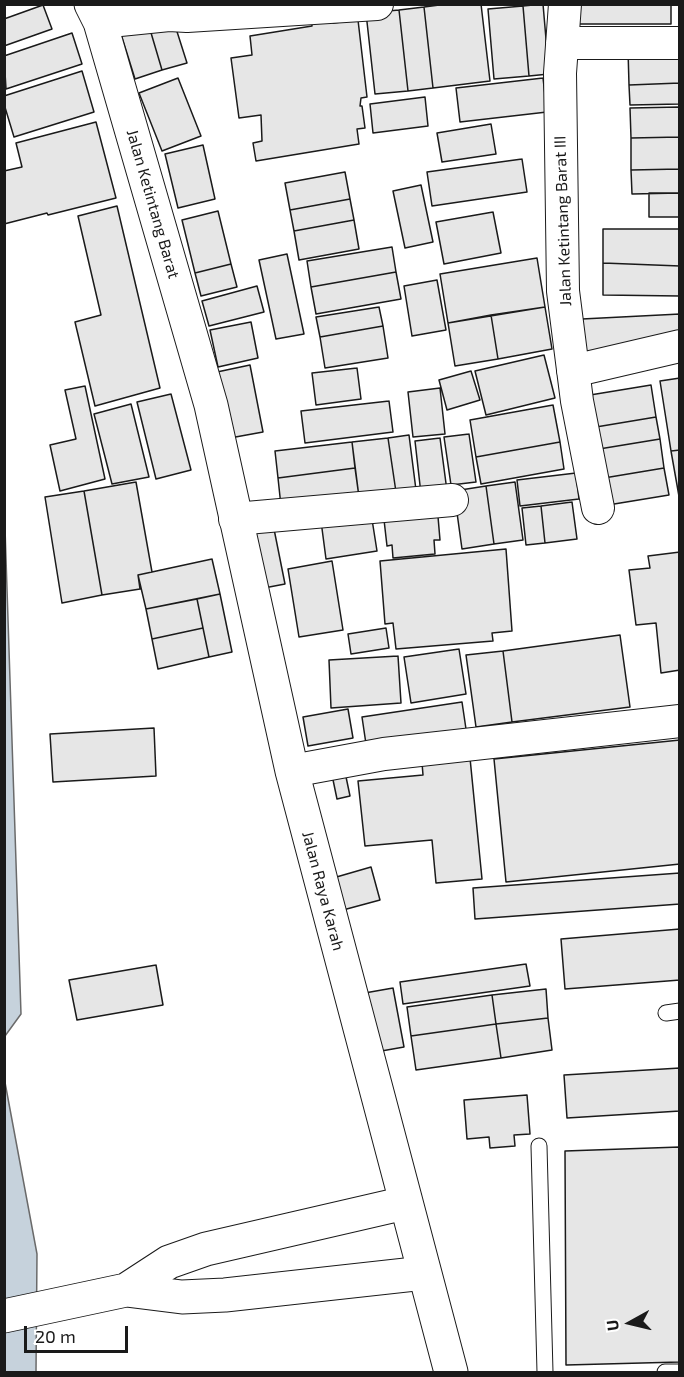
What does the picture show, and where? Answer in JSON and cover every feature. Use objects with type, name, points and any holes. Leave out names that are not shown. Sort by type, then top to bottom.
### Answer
[{"type":"main road","name":"Jalan Ketintang Barat","points":[[95,13],[211,405]]},
{"type":"main road","name":"Jalan Raya Karah","points":[[211,405],[292,771],[451,1372]]},
{"type":"main road","points":[[113,1293],[169,1262],[206,1249],[405,1203]]},
{"type":"main road","points":[[4,1316],[113,1293],[182,1297],[214,1296],[424,1273]]},
{"type":"street","points":[[95,13],[187,16],[377,4]]},
{"type":"street","name":"Jalan Ketintang Barat III","points":[[565,4],[562,43],[562,258],[573,371],[598,508]]},
{"type":"street","points":[[562,43],[680,43]]},
{"type":"street","points":[[573,371],[680,346]]},
{"type":"street","points":[[235,519],[452,500]]},
{"type":"street","points":[[292,771],[384,754],[680,721]]},
{"type":"lane","points":[[539,1146],[545,1372]]},
{"type":"lane","points":[[665,1372],[680,1372]]},
{"type":"shaded area","points":[[4,362],[5,528],[21,1014],[5,1036]]},
{"type":"shaded area","points":[[4,1077],[37,1254],[36,1372],[5,1372]]},
{"type":"building","points":[[481,4],[490,81],[433,88],[424,7]]},
{"type":"building","points":[[543,4],[549,74],[529,76],[523,6]]},
{"type":"building","points":[[578,4],[671,4],[671,24],[578,24]]},
{"type":"building","points":[[43,5],[52,29],[4,46],[4,19]]},
{"type":"building","points":[[523,6],[529,76],[494,79],[488,9]]},
{"type":"building","points":[[424,7],[433,88],[408,91],[399,10]]},
{"type":"building","points":[[399,10],[408,91],[375,94],[366,13]]},
{"type":"building","points":[[332,14],[333,23],[358,20],[367,97],[361,98],[360,106],[362,106],[365,128],[357,129],[359,144],[256,161],[253,143],[262,141],[261,115],[239,118],[231,58],[252,55],[250,36],[312,26],[311,16]]},
{"type":"building","points":[[173,19],[187,63],[162,70],[149,26]]},
{"type":"building","points":[[149,26],[162,70],[135,79],[121,34]]},
{"type":"building","points":[[72,33],[82,64],[6,89],[4,56]]},
{"type":"building","points":[[680,48],[680,83],[629,85],[628,50]]},
{"type":"building","points":[[82,71],[94,112],[14,137],[4,104],[4,96]]},
{"type":"building","points":[[178,78],[201,136],[162,151],[139,93]]},
{"type":"building","points":[[543,78],[547,112],[460,122],[456,88]]},
{"type":"building","points":[[680,83],[680,104],[630,105],[629,85]]},
{"type":"building","points":[[425,97],[428,126],[373,133],[370,104]]},
{"type":"building","points":[[680,107],[680,137],[631,138],[630,108]]},
{"type":"building","points":[[96,122],[116,198],[4,224],[4,171],[22,167],[16,143]]},
{"type":"building","points":[[491,124],[496,154],[442,162],[437,133]]},
{"type":"building","points":[[680,137],[680,169],[631,170],[631,138]]},
{"type":"building","points":[[203,145],[215,199],[178,208],[165,154]]},
{"type":"building","points":[[522,159],[527,192],[432,206],[427,172]]},
{"type":"building","points":[[680,169],[680,193],[632,194],[631,170]]},
{"type":"building","points":[[345,172],[350,199],[290,210],[285,183]]},
{"type":"building","points":[[421,185],[433,242],[405,248],[393,191]]},
{"type":"building","points":[[649,193],[680,193],[680,217],[649,217]]},
{"type":"building","points":[[350,199],[354,220],[294,231],[290,210]]},
{"type":"building","points":[[117,206],[160,388],[95,406],[75,322],[101,315],[78,216]]},
{"type":"building","points":[[218,211],[231,264],[195,273],[182,220]]},
{"type":"building","points":[[493,212],[501,253],[444,264],[436,222]]},
{"type":"building","points":[[354,220],[359,249],[299,260],[294,231]]},
{"type":"building","points":[[603,229],[680,229],[680,266],[603,263]]},
{"type":"building","points":[[392,247],[396,272],[311,287],[307,261]]},
{"type":"building","points":[[287,254],[304,334],[276,339],[259,260]]},
{"type":"building","points":[[537,258],[545,307],[448,323],[440,274]]},
{"type":"building","points":[[603,263],[680,266],[680,296],[603,295]]},
{"type":"building","points":[[231,264],[237,287],[201,296],[195,273]]},
{"type":"building","points":[[396,272],[401,299],[316,314],[311,287]]},
{"type":"building","points":[[437,280],[446,330],[412,336],[404,286]]},
{"type":"building","points":[[257,286],[264,312],[209,326],[202,301]]},
{"type":"building","points":[[379,307],[383,326],[320,337],[316,317]]},
{"type":"building","points":[[545,307],[552,349],[498,359],[491,315]]},
{"type":"building","points":[[680,314],[680,337],[584,354],[582,319]]},
{"type":"building","points":[[491,315],[498,359],[455,366],[448,323]]},
{"type":"building","points":[[251,322],[258,358],[218,367],[210,330]]},
{"type":"building","points":[[383,326],[388,358],[325,368],[320,337]]},
{"type":"building","points":[[544,355],[555,398],[486,415],[475,371]]},
{"type":"building","points":[[250,365],[263,432],[230,438],[217,372]]},
{"type":"building","points":[[357,368],[361,399],[316,405],[312,373]]},
{"type":"building","points":[[471,371],[480,400],[447,410],[439,380]]},
{"type":"building","points":[[680,378],[680,450],[671,451],[660,381]]},
{"type":"building","points":[[651,385],[656,417],[590,428],[584,396]]},
{"type":"building","points":[[85,386],[105,479],[60,491],[50,445],[76,439],[65,390]]},
{"type":"building","points":[[440,388],[445,434],[413,437],[408,392]]},
{"type":"building","points":[[171,394],[191,470],[156,479],[137,402]]},
{"type":"building","points":[[389,401],[393,432],[305,443],[301,411]]},
{"type":"building","points":[[131,404],[149,477],[112,484],[94,414]]},
{"type":"building","points":[[553,405],[560,442],[476,457],[470,420]]},
{"type":"building","points":[[656,417],[660,439],[593,450],[590,428]]},
{"type":"building","points":[[469,434],[476,482],[451,485],[444,437]]},
{"type":"building","points":[[409,435],[416,490],[396,492],[388,438]]},
{"type":"building","points":[[388,438],[396,492],[359,497],[352,442]]},
{"type":"building","points":[[440,438],[447,491],[421,494],[415,441]]},
{"type":"building","points":[[660,439],[664,468],[598,479],[593,450]]},
{"type":"building","points":[[352,442],[355,468],[278,478],[275,451]]},
{"type":"building","points":[[560,442],[564,469],[481,484],[476,457]]},
{"type":"building","points":[[680,450],[680,502],[671,451]]},
{"type":"building","points":[[355,468],[359,497],[281,506],[278,478]]},
{"type":"building","points":[[664,468],[669,495],[602,506],[598,479]]},
{"type":"building","points":[[576,473],[579,499],[520,506],[517,480]]},
{"type":"building","points":[[136,482],[152,572],[138,575],[140,589],[102,595],[84,491]]},
{"type":"building","points":[[515,482],[523,540],[494,544],[486,486]]},
{"type":"building","points":[[486,486],[494,544],[462,549],[454,491]]},
{"type":"building","points":[[84,491],[102,595],[62,603],[45,497]]},
{"type":"building","points":[[572,502],[577,539],[545,543],[541,506]]},
{"type":"building","points":[[437,505],[440,540],[434,540],[435,554],[393,558],[392,545],[387,546],[383,511]]},
{"type":"building","points":[[541,506],[545,543],[526,545],[522,508]]},
{"type":"building","points":[[371,513],[377,551],[326,559],[321,521]]},
{"type":"building","points":[[274,529],[285,584],[264,588],[254,533]]},
{"type":"building","points":[[506,549],[512,631],[492,633],[493,641],[396,649],[393,623],[385,624],[380,561]]},
{"type":"building","points":[[680,552],[680,670],[661,673],[656,623],[636,625],[629,570],[650,568],[648,556]]},
{"type":"building","points":[[212,559],[220,594],[146,609],[138,575]]},
{"type":"building","points":[[332,561],[343,630],[299,637],[288,569]]},
{"type":"building","points":[[220,594],[232,652],[209,657],[197,599]]},
{"type":"building","points":[[197,599],[203,628],[152,639],[146,609]]},
{"type":"building","points":[[203,628],[209,657],[158,669],[152,639]]},
{"type":"building","points":[[386,628],[389,648],[351,654],[348,634]]},
{"type":"building","points":[[620,635],[630,707],[512,722],[503,651]]},
{"type":"building","points":[[459,649],[466,694],[411,703],[404,657]]},
{"type":"building","points":[[503,651],[512,722],[476,727],[466,655]]},
{"type":"building","points":[[398,656],[401,703],[331,708],[329,660]]},
{"type":"building","points":[[462,702],[466,729],[366,744],[362,717]]},
{"type":"building","points":[[348,709],[353,738],[308,746],[303,717]]},
{"type":"building","points":[[154,728],[156,776],[53,782],[50,734]]},
{"type":"building","points":[[680,740],[680,864],[506,882],[494,759]]},
{"type":"building","points":[[470,758],[482,879],[436,883],[432,840],[365,846],[358,781],[423,775],[422,763]]},
{"type":"building","points":[[345,772],[350,796],[337,799],[332,775]]},
{"type":"building","points":[[371,867],[380,900],[343,910],[333,878]]},
{"type":"building","points":[[680,873],[680,904],[475,919],[473,888]]},
{"type":"building","points":[[680,929],[680,980],[565,989],[561,939]]},
{"type":"building","points":[[526,964],[530,986],[403,1004],[400,982]]},
{"type":"building","points":[[156,965],[163,1005],[77,1020],[69,980]]},
{"type":"building","points":[[393,988],[404,1047],[370,1053],[359,994]]},
{"type":"building","points":[[546,989],[548,1018],[496,1024],[492,995]]},
{"type":"building","points":[[492,995],[496,1024],[411,1036],[407,1007]]},
{"type":"building","points":[[548,1018],[552,1050],[501,1058],[496,1024]]},
{"type":"building","points":[[496,1024],[501,1058],[416,1070],[411,1036]]},
{"type":"building","points":[[680,1068],[680,1111],[567,1118],[564,1075]]},
{"type":"building","points":[[527,1095],[530,1134],[514,1135],[515,1146],[490,1148],[489,1137],[467,1139],[464,1100]]},
{"type":"building","points":[[680,1147],[680,1362],[566,1365],[565,1151]]}]
